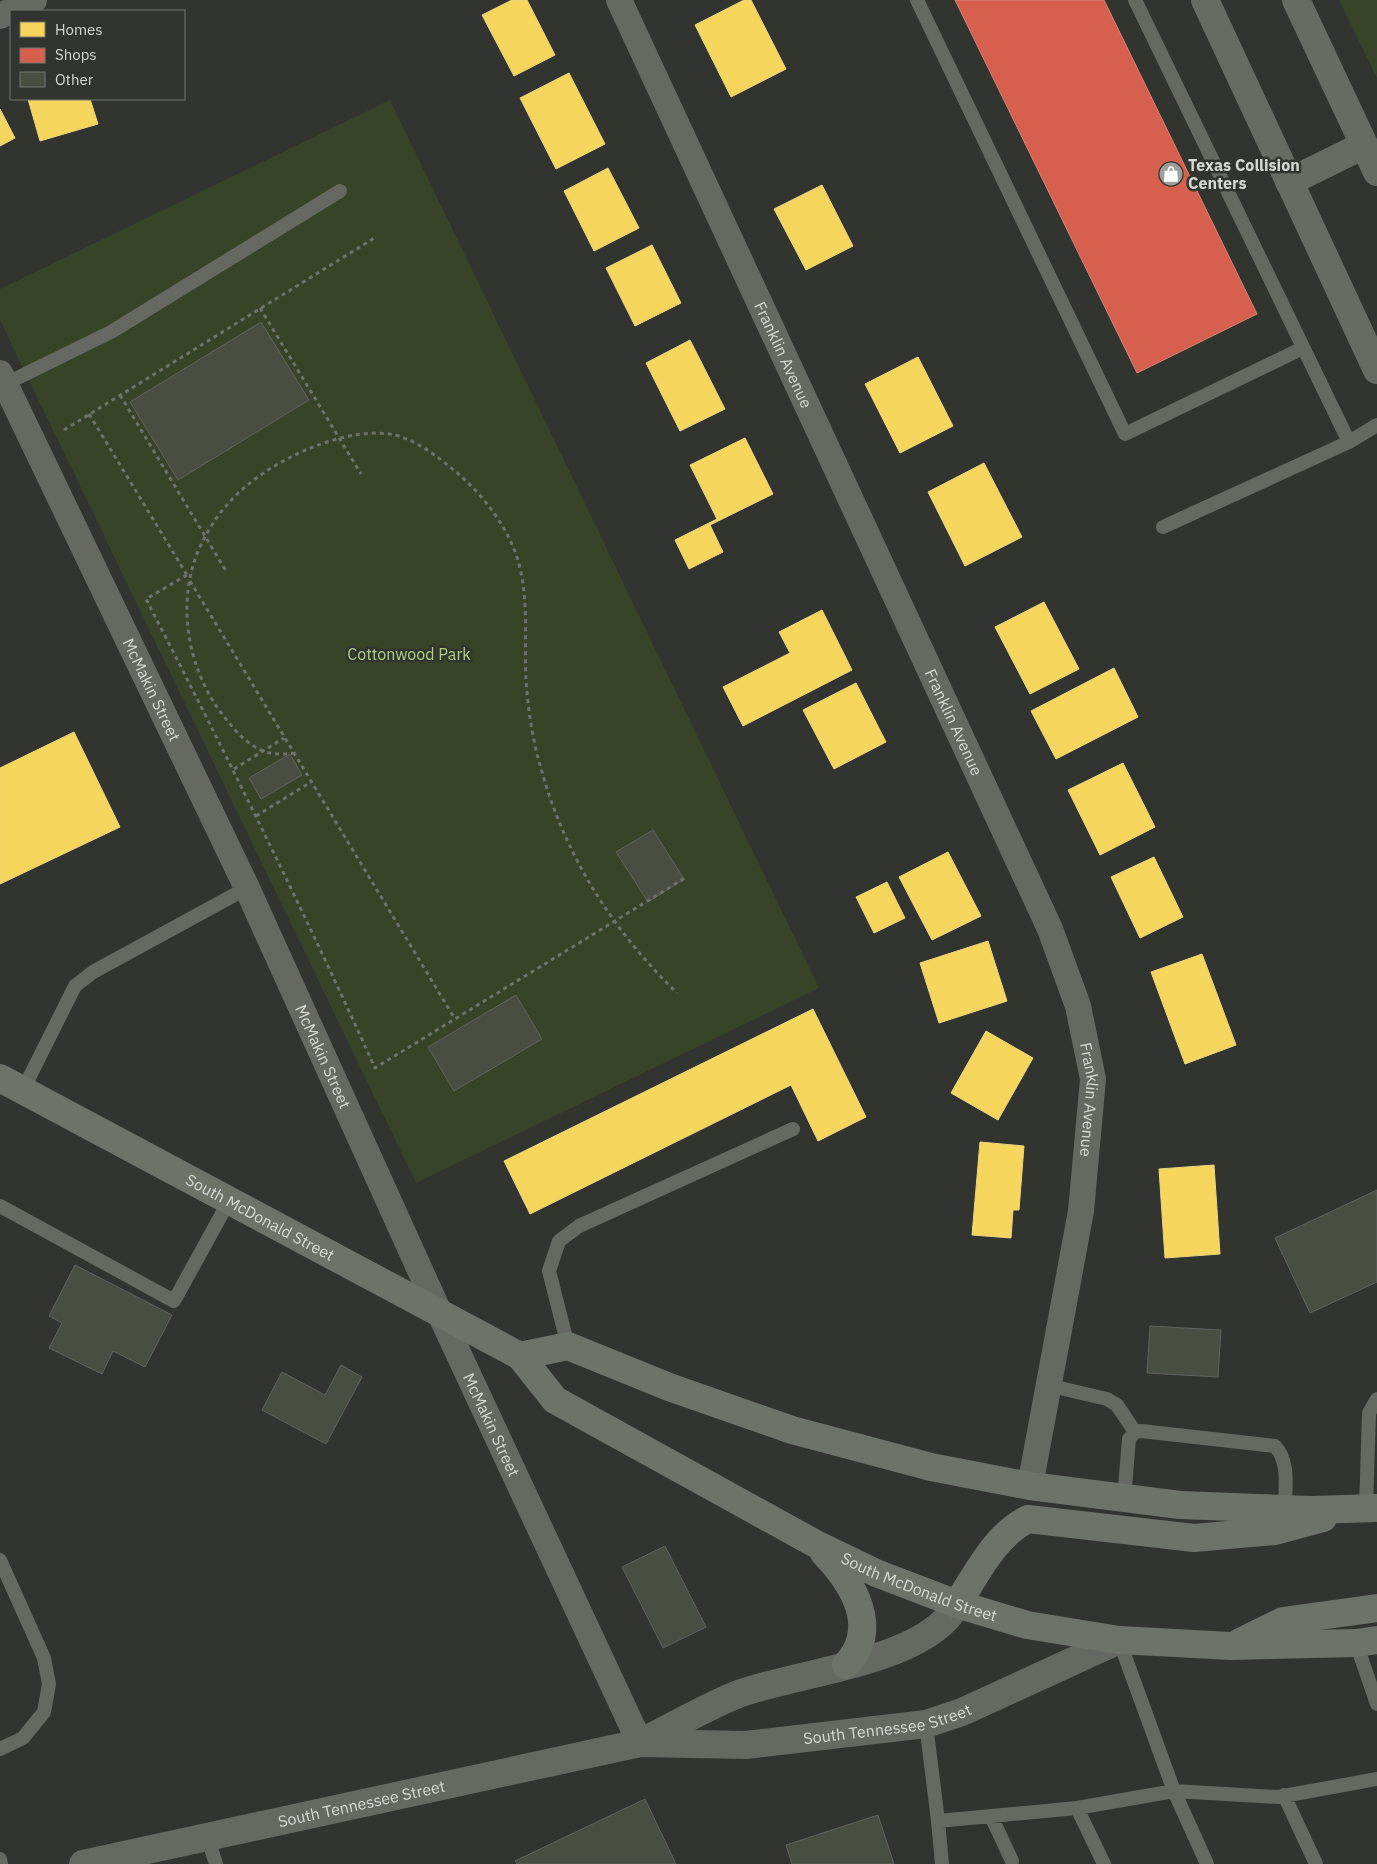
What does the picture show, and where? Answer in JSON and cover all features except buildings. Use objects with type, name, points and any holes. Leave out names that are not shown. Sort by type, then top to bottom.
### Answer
[{"type":"main road","points":[[1205,0],[1377,370]]},
{"type":"main road","points":[[1296,0],[1377,172]]},
{"type":"main road","points":[[1289,182],[1364,145]]},
{"type":"main road","name":"South McDonald Street","points":[[11,1084],[520,1356],[555,1400],[814,1543],[876,1573],[958,1604],[1027,1625],[1119,1640],[1232,1646],[1367,1641]]},
{"type":"main road","points":[[520,1356],[568,1346],[669,1387],[792,1430],[932,1467],[1030,1486],[1180,1505],[1366,1508]]},
{"type":"main road","points":[[958,1604],[995,1546],[1017,1524],[1028,1519],[1194,1538],[1275,1531],[1366,1508]]},
{"type":"main road","points":[[814,1543],[847,1580],[860,1608],[861,1637],[858,1648],[846,1665]]},
{"type":"main road","points":[[1232,1646],[1283,1621],[1377,1608]]},
{"type":"street","points":[[13,10],[34,0]]},
{"type":"street","name":"Franklin Avenue","points":[[619,0],[1050,929],[1078,1006],[1094,1079],[1081,1211],[1047,1385],[1030,1486]]},
{"type":"street","name":"McMakin Street","points":[[2,381],[247,888],[438,1312],[640,1743]]},
{"type":"street","name":"South Tennessee Street","points":[[640,1743],[736,1695],[880,1656],[924,1637],[941,1627],[951,1617],[958,1604]]},
{"type":"street","name":"South Tennessee Street","points":[[83,1864],[640,1743],[746,1745],[926,1724],[962,1712],[1119,1640]]},
{"type":"lane","points":[[917,0],[1125,434],[1303,348]]},
{"type":"lane","points":[[1135,0],[1348,442]]},
{"type":"lane","points":[[2,381],[110,332],[340,190]]},
{"type":"lane","points":[[1164,528],[1348,442],[1377,425]]},
{"type":"lane","points":[[11,1084],[75,986],[93,972],[247,888]]},
{"type":"lane","points":[[568,1346],[549,1271],[559,1242],[578,1226],[793,1129]]},
{"type":"lane","points":[[0,1206],[174,1302],[229,1201]]},
{"type":"lane","points":[[1047,1385],[1106,1399],[1117,1405],[1135,1432]]},
{"type":"lane","points":[[1366,1508],[1369,1413],[1377,1399]]},
{"type":"lane","points":[[1124,1499],[1130,1438],[1135,1432],[1141,1431],[1275,1446],[1281,1452],[1285,1462],[1285,1508]]},
{"type":"lane","points":[[0,1560],[44,1658],[49,1684],[44,1712],[23,1738],[0,1749]]},
{"type":"lane","points":[[1119,1640],[1174,1791],[1206,1864]]},
{"type":"lane","points":[[1367,1641],[1377,1704]]},
{"type":"lane","points":[[926,1724],[942,1864]]},
{"type":"lane","points":[[938,1821],[1077,1808],[1174,1791],[1284,1796],[1377,1778]]},
{"type":"lane","points":[[1284,1796],[1316,1864]]},
{"type":"lane","points":[[1077,1808],[1104,1864]]},
{"type":"lane","points":[[990,1816],[1012,1861]]},
{"type":"lane","points":[[207,1836],[216,1864]]},
{"type":"lane","points":[[0,1859],[2,1864]]},
{"type":"path","points":[[64,430],[376,237]]},
{"type":"path","points":[[260,308],[361,474]]},
{"type":"path","points":[[120,395],[226,570]]},
{"type":"path","points":[[89,414],[455,1019]]},
{"type":"path","points":[[294,753],[274,754],[263,751],[235,731],[211,698],[201,679],[189,639],[187,614],[190,580],[199,548],[220,513],[246,484],[288,458],[339,439],[368,434],[387,434],[420,445],[470,484],[492,510],[511,540],[520,565],[525,610],[529,703],[540,768],[558,818],[578,865],[614,922],[638,954],[676,994]]},
{"type":"path","points":[[187,575],[146,599],[234,770],[320,944],[375,1068],[685,878]]},
{"type":"path","points":[[234,770],[285,738]]},
{"type":"path","points":[[256,816],[312,782]]},
{"type":"green space","points":[[1339,0],[1377,0],[1377,78]]},
{"type":"green space","name":"Cottonwood Park","points":[[390,100],[819,988],[416,1183],[0,320],[0,289]]},
{"type":"place","name":"Texas Collision Centers","points":[[1171,174]]}]
